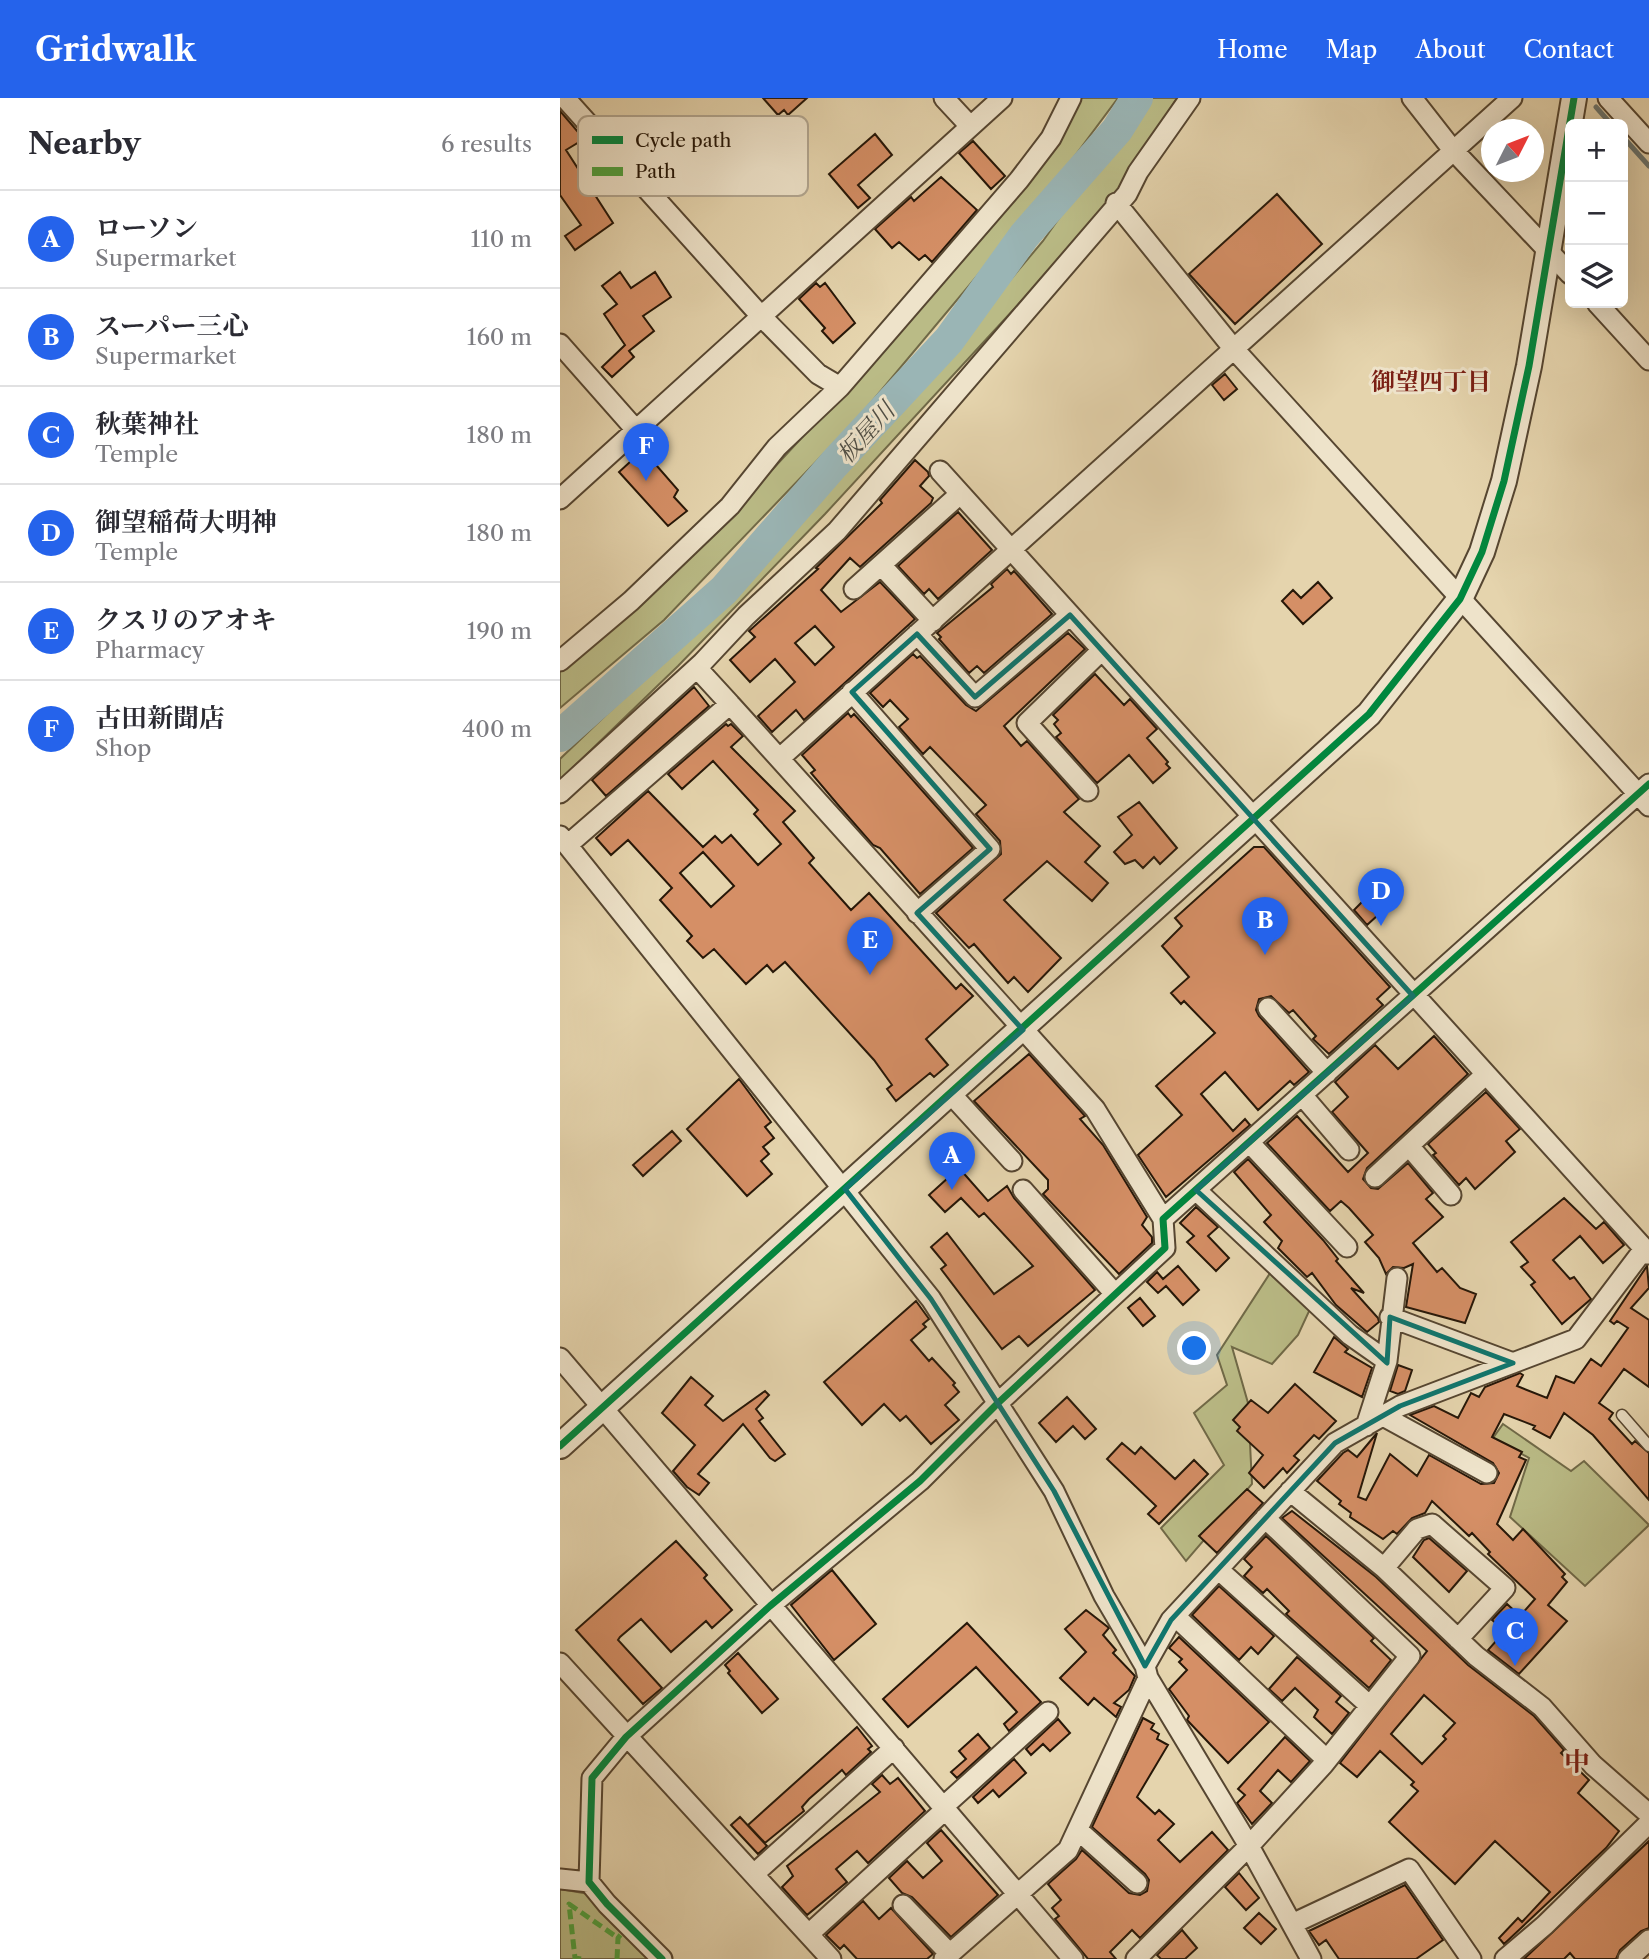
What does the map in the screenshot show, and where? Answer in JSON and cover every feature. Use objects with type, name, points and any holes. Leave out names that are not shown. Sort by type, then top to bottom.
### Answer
[{"type":"street","points":[[565,98],[581,116]]},
{"type":"street","points":[[944,98],[970,126]]},
{"type":"street","points":[[560,499],[760,314],[1002,98]]},
{"type":"street","points":[[560,661],[631,601],[730,506],[777,447],[840,387],[1019,180],[1051,138],[1070,98]]},
{"type":"street","points":[[560,793],[696,668],[746,616],[837,531],[1116,203],[1127,194],[1138,172],[1190,98]]},
{"type":"street","points":[[1412,98],[1452,149],[1565,269]]},
{"type":"street","points":[[780,758],[1012,552],[1233,348],[1511,98]]},
{"type":"street","points":[[560,1446],[1023,1030],[1369,714],[1460,599],[1482,552],[1504,481],[1529,366],[1574,98]]},
{"type":"street","points":[[1608,98],[1649,143]]},
{"type":"street","points":[[653,196],[818,374],[840,387]]},
{"type":"street","points":[[1116,203],[1233,348],[1460,599],[1646,795],[1413,996],[1163,1219]]},
{"type":"street","points":[[1602,308],[1649,360]]},
{"type":"street","points":[[560,345],[636,430]]},
{"type":"street","points":[[903,1905],[947,1957],[1068,1850],[1079,1831],[1159,1637],[1175,1616],[1335,1443],[1400,1406],[1576,1339],[1646,1251],[940,471]]},
{"type":"street","points":[[853,589],[960,495]]},
{"type":"street","points":[[881,565],[933,621]]},
{"type":"street","points":[[918,635],[975,697],[1070,615]]},
{"type":"street","points":[[1088,791],[1027,723],[1102,650]]},
{"type":"street","points":[[589,1882],[592,1778],[626,1737],[770,1606],[920,1481],[998,1403],[1165,1248],[1163,1219],[1095,1109],[696,668]]},
{"type":"street","points":[[852,692],[990,849],[917,913]]},
{"type":"street","points":[[730,704],[566,839],[931,1299],[1054,1492],[1104,1596],[1249,1846],[1311,1959]]},
{"type":"street","points":[[1268,1008],[1327,1073]]},
{"type":"street","points":[[1375,1177],[1485,1075]]},
{"type":"street","points":[[951,1094],[1012,1161]]},
{"type":"street","points":[[1302,1095],[1349,1150]]},
{"type":"street","points":[[1249,1142],[1347,1247]]},
{"type":"street","points":[[1409,1146],[1451,1195]]},
{"type":"street","points":[[1023,1190],[1115,1294]]},
{"type":"street","points":[[1196,1190],[1350,1335],[1387,1360]]},
{"type":"street","points":[[1375,1421],[1387,1360],[1390,1317],[1397,1278]]},
{"type":"street","points":[[1390,1317],[1513,1363]]},
{"type":"street","points":[[560,1358],[1073,1959]]},
{"type":"street","points":[[1375,1421],[1487,1473]]},
{"type":"street","points":[[1290,1491],[1384,1568],[1458,1639],[1522,1694],[1542,1707],[1592,1765],[1649,1814]]},
{"type":"street","points":[[1136,1959],[1249,1846],[1327,1760],[1410,1656],[1265,1518]]},
{"type":"street","points":[[1384,1568],[1417,1529],[1432,1524],[1505,1587],[1458,1639]]},
{"type":"street","points":[[1219,1570],[1370,1706]]},
{"type":"street","points":[[1175,1616],[1327,1760]]},
{"type":"street","points":[[560,1662],[831,1959]]},
{"type":"street","points":[[810,1933],[1048,1712]]},
{"type":"street","points":[[754,1874],[894,1748]]},
{"type":"street","points":[[1505,1959],[1545,1925],[1649,1823]]},
{"type":"street","points":[[1079,1831],[1137,1883]]},
{"type":"street","points":[[1292,1924],[1409,1869],[1471,1959]]},
{"type":"street","points":[[560,1879],[589,1882],[662,1959]]},
{"type":"street","points":[[1628,1959],[1649,1940]]},
{"type":"lane","points":[[1622,1415],[1649,1446]]},
{"type":"highlighted area","points":[[1070,615],[1413,996],[1196,1190],[1387,1363],[1390,1317],[1513,1363],[1400,1406],[1335,1443],[1171,1620],[1145,1666],[1054,1491],[931,1299],[845,1189],[1023,1030],[917,913],[990,849],[852,692],[917,634],[975,697]]},
{"type":"green space","points":[[1077,98],[1118,98],[1054,184],[859,417],[664,620],[560,708],[560,665],[736,509],[843,393]]},
{"type":"green space","points":[[1144,98],[1177,98],[1125,181],[1052,268],[825,514],[678,666],[560,780],[560,759],[728,598],[930,375],[1043,241]]},
{"type":"green space","points":[[1274,1267],[1311,1307],[1298,1335],[1272,1364],[1232,1347],[1248,1403],[1252,1484],[1186,1561],[1161,1528],[1224,1465],[1194,1413],[1227,1385],[1217,1355]]},
{"type":"green space","points":[[1503,1424],[1571,1471],[1584,1461],[1649,1525],[1585,1586],[1510,1517],[1529,1458],[1493,1438]]},
{"type":"green space","points":[[560,1889],[589,1894],[654,1959],[560,1959]]},
{"type":"building","points":[[763,98],[807,98],[788,115],[784,110],[778,115]]},
{"type":"building","points":[[560,111],[578,132],[578,143],[566,150],[578,169],[578,196],[596,196],[613,223],[575,250],[565,236],[581,225],[560,195]]},
{"type":"building","points":[[875,134],[892,155],[858,185],[870,198],[858,208],[829,174]]},
{"type":"building","points":[[973,141],[1005,176],[991,189],[959,153]]},
{"type":"building","points":[[941,177],[977,210],[932,262],[925,255],[919,260],[899,242],[892,248],[875,229],[911,197],[914,201]]},
{"type":"building","points":[[1277,194],[1322,244],[1235,324],[1189,274]]},
{"type":"building","points":[[620,272],[631,288],[655,272],[671,297],[643,316],[654,331],[629,351],[634,357],[612,377],[602,367],[625,345],[604,314],[617,304],[602,286]]},
{"type":"building","points":[[816,283],[820,287],[825,283],[855,323],[833,343],[822,331],[825,328],[799,299]]},
{"type":"building","points":[[1225,374],[1237,389],[1224,400],[1212,385]]},
{"type":"building","points":[[643,450],[678,490],[674,497],[687,511],[668,526],[619,472]]},
{"type":"building","points":[[915,460],[928,472],[929,476],[920,486],[933,498],[931,503],[860,567],[850,558],[821,590],[841,612],[880,582],[915,619],[804,720],[796,710],[772,732],[758,716],[795,682],[775,659],[750,682],[730,660],[755,637],[749,631],[818,569],[816,568],[882,503],[880,500]],"holes":[[[815,626],[834,647],[815,665],[795,643]]]},
{"type":"building","points":[[958,512],[992,550],[938,599],[929,589],[924,594],[898,566]]},
{"type":"building","points":[[1007,569],[1011,574],[1014,571],[1052,614],[984,673],[977,666],[969,673],[939,639],[941,637],[937,633],[993,587],[991,584]]},
{"type":"building","points":[[1318,582],[1332,598],[1303,624],[1282,601],[1293,590],[1301,598]]},
{"type":"building","points":[[1068,633],[1085,649],[1004,726],[1021,746],[1027,741],[1079,799],[1064,812],[1100,846],[1085,862],[1108,883],[1092,901],[1047,861],[1004,900],[1061,958],[1028,992],[1014,977],[1008,983],[974,944],[969,948],[936,913],[1001,854],[1000,841],[976,814],[986,805],[930,747],[923,754],[899,727],[908,719],[890,700],[883,707],[870,693],[913,654],[917,658],[920,656],[966,705],[976,711]]},
{"type":"building","points":[[1095,674],[1124,705],[1130,699],[1157,729],[1147,738],[1170,768],[1153,783],[1129,755],[1097,783],[1056,737],[1061,733],[1054,724],[1058,720],[1053,715]]},
{"type":"building","points":[[694,687],[709,706],[606,796],[592,780]]},
{"type":"building","points":[[848,713],[851,717],[854,714],[973,848],[920,894],[839,806],[811,773],[815,770],[802,755]]},
{"type":"building","points":[[726,724],[731,724],[743,736],[731,747],[795,811],[783,822],[814,858],[809,863],[851,910],[869,893],[956,989],[961,984],[973,996],[926,1039],[948,1065],[934,1077],[930,1073],[896,1101],[887,1089],[892,1085],[874,1060],[785,962],[773,972],[767,965],[746,984],[714,949],[703,958],[687,941],[692,936],[660,900],[672,888],[628,840],[611,855],[596,838],[648,791],[703,847],[715,836],[722,843],[731,835],[758,865],[781,844],[754,814],[758,810],[713,761],[682,789],[668,774]],"holes":[[[703,852],[734,886],[711,907],[680,873]]]},
{"type":"building","points":[[1139,802],[1177,848],[1160,864],[1154,857],[1143,868],[1135,860],[1125,864],[1114,852],[1132,835],[1118,817]]},
{"type":"building","points":[[1254,847],[1264,847],[1390,987],[1377,999],[1383,1005],[1329,1054],[1313,1039],[1316,1036],[1293,1010],[1289,1013],[1271,996],[1259,999],[1256,1010],[1259,1016],[1309,1072],[1294,1085],[1290,1081],[1258,1110],[1225,1072],[1201,1094],[1233,1131],[1245,1119],[1250,1125],[1166,1197],[1138,1155],[1182,1115],[1156,1086],[1215,1033],[1184,1001],[1181,1004],[1171,993],[1189,977],[1162,946],[1182,926],[1175,918]]},
{"type":"building","points":[[1363,901],[1378,915],[1367,925],[1354,910]]},
{"type":"building","points":[[1434,1036],[1468,1074],[1367,1168],[1363,1179],[1371,1188],[1378,1189],[1408,1163],[1433,1193],[1426,1199],[1443,1217],[1413,1243],[1437,1272],[1442,1268],[1460,1288],[1476,1294],[1465,1323],[1406,1307],[1413,1264],[1404,1268],[1393,1267],[1386,1274],[1379,1258],[1365,1242],[1373,1235],[1349,1208],[1341,1201],[1330,1211],[1267,1143],[1297,1116],[1348,1172],[1368,1153],[1332,1112],[1348,1097],[1335,1082],[1375,1045],[1398,1069]]},
{"type":"building","points":[[1029,1054],[1085,1116],[1080,1119],[1103,1145],[1147,1217],[1142,1225],[1152,1237],[1152,1243],[1119,1274],[1043,1194],[1048,1189],[1048,1180],[974,1101]]},
{"type":"building","points":[[739,1079],[771,1122],[765,1127],[774,1138],[763,1147],[769,1154],[761,1161],[772,1174],[747,1196],[687,1129]]},
{"type":"building","points":[[1486,1092],[1520,1129],[1506,1141],[1515,1152],[1475,1189],[1466,1178],[1459,1185],[1433,1155],[1436,1153],[1428,1144]]},
{"type":"building","points":[[672,1131],[681,1141],[643,1176],[633,1165]]},
{"type":"building","points":[[1248,1159],[1323,1240],[1338,1259],[1336,1261],[1364,1293],[1351,1288],[1378,1318],[1379,1322],[1367,1332],[1336,1305],[1312,1273],[1307,1277],[1278,1248],[1282,1241],[1264,1222],[1271,1215],[1234,1172]]},
{"type":"building","points":[[959,1168],[988,1201],[1007,1186],[1014,1198],[1095,1290],[1028,1346],[1019,1336],[1002,1349],[941,1269],[946,1265],[931,1247],[947,1233],[994,1294],[1033,1266],[984,1213],[979,1217],[961,1198],[945,1212],[929,1195]]},
{"type":"building","points":[[1564,1198],[1596,1229],[1604,1222],[1624,1245],[1603,1263],[1580,1236],[1553,1260],[1570,1279],[1574,1277],[1591,1299],[1562,1324],[1531,1285],[1535,1282],[1521,1267],[1528,1262],[1511,1242]]},
{"type":"building","points":[[1196,1207],[1218,1227],[1208,1236],[1229,1258],[1216,1271],[1187,1242],[1194,1236],[1180,1223]]},
{"type":"building","points":[[1178,1266],[1199,1290],[1183,1305],[1166,1286],[1158,1293],[1147,1282],[1157,1272],[1163,1279]]},
{"type":"building","points":[[1647,1266],[1649,1288],[1631,1308],[1649,1320],[1649,1387],[1624,1369],[1599,1403],[1613,1413],[1609,1419],[1632,1444],[1635,1441],[1649,1453],[1649,1500],[1593,1435],[1564,1413],[1550,1438],[1533,1429],[1535,1426],[1504,1414],[1492,1437],[1522,1452],[1519,1457],[1526,1460],[1497,1524],[1513,1540],[1523,1529],[1565,1574],[1562,1577],[1567,1582],[1548,1605],[1567,1621],[1519,1674],[1488,1650],[1505,1631],[1492,1620],[1507,1604],[1520,1616],[1535,1599],[1488,1554],[1490,1552],[1472,1533],[1469,1536],[1432,1501],[1425,1513],[1412,1518],[1397,1534],[1393,1531],[1383,1539],[1350,1517],[1351,1513],[1339,1504],[1341,1501],[1317,1481],[1348,1450],[1357,1457],[1377,1433],[1358,1497],[1366,1500],[1390,1454],[1417,1476],[1429,1455],[1481,1484],[1494,1483],[1499,1473],[1493,1463],[1410,1415],[1434,1406],[1458,1418],[1471,1393],[1479,1397],[1485,1387],[1520,1373],[1523,1375],[1517,1386],[1547,1398],[1556,1376],[1574,1383],[1591,1359],[1601,1366],[1628,1328],[1617,1321],[1614,1324],[1610,1321]]},
{"type":"building","points":[[1140,1298],[1155,1316],[1143,1326],[1128,1308]]},
{"type":"building","points":[[916,1301],[929,1319],[923,1324],[926,1327],[911,1340],[929,1361],[932,1358],[955,1383],[953,1385],[959,1392],[945,1405],[959,1420],[931,1444],[906,1416],[900,1421],[884,1404],[862,1425],[824,1382]]},
{"type":"building","points":[[1334,1337],[1348,1349],[1345,1352],[1372,1368],[1362,1397],[1314,1372]]},
{"type":"building","points":[[1398,1365],[1412,1370],[1405,1391],[1398,1394],[1390,1391]]},
{"type":"building","points":[[691,1377],[713,1396],[705,1405],[723,1421],[765,1391],[769,1395],[756,1409],[763,1418],[759,1421],[785,1454],[775,1461],[770,1458],[743,1424],[698,1474],[709,1483],[699,1495],[687,1487],[673,1471],[695,1445],[662,1413]]},
{"type":"building","points":[[1295,1384],[1336,1421],[1319,1439],[1314,1435],[1294,1456],[1299,1460],[1287,1473],[1283,1468],[1264,1488],[1249,1473],[1263,1455],[1237,1431],[1240,1427],[1233,1420],[1251,1400],[1268,1413]]},
{"type":"building","points":[[1067,1397],[1096,1429],[1085,1439],[1073,1426],[1056,1442],[1039,1423]]},
{"type":"building","points":[[1122,1443],[1135,1454],[1141,1447],[1175,1479],[1194,1460],[1208,1474],[1159,1524],[1148,1514],[1156,1506],[1107,1459]]},
{"type":"building","points":[[1247,1489],[1263,1503],[1217,1553],[1199,1536]]},
{"type":"building","points":[[1292,1511],[1376,1577],[1468,1665],[1534,1716],[1564,1750],[1561,1753],[1589,1780],[1578,1793],[1619,1831],[1606,1848],[1504,1944],[1499,1938],[1518,1918],[1522,1922],[1550,1892],[1495,1841],[1455,1884],[1389,1822],[1418,1791],[1411,1785],[1414,1782],[1380,1751],[1357,1777],[1340,1763],[1427,1651],[1282,1518]],"holes":[[[1424,1695],[1455,1723],[1443,1736],[1446,1739],[1422,1764],[1391,1734]]]},
{"type":"building","points":[[1266,1536],[1374,1638],[1371,1641],[1391,1660],[1369,1688],[1286,1614],[1289,1611],[1267,1589],[1263,1593],[1244,1576],[1252,1567],[1244,1559]]},
{"type":"building","points":[[1429,1538],[1467,1571],[1449,1592],[1413,1557],[1424,1540]]},
{"type":"building","points":[[676,1541],[707,1575],[704,1578],[732,1610],[712,1628],[706,1621],[671,1652],[641,1619],[620,1637],[618,1640],[662,1688],[643,1704],[576,1630]]},
{"type":"building","points":[[832,1570],[876,1624],[834,1660],[791,1605]]},
{"type":"building","points":[[1219,1586],[1274,1636],[1258,1654],[1251,1647],[1239,1660],[1192,1615]]},
{"type":"building","points":[[1086,1610],[1109,1628],[1103,1635],[1116,1650],[1113,1653],[1135,1676],[1129,1690],[1114,1703],[1121,1707],[1116,1717],[1094,1698],[1088,1705],[1060,1678],[1086,1652],[1065,1629]]},
{"type":"building","points":[[967,1623],[1041,1702],[1009,1731],[1004,1724],[1017,1712],[976,1667],[908,1727],[883,1699]]},
{"type":"building","points":[[1179,1637],[1269,1722],[1228,1763],[1187,1720],[1189,1716],[1169,1689],[1187,1670],[1179,1662],[1182,1659],[1169,1648]]},
{"type":"building","points":[[738,1653],[778,1699],[762,1713],[728,1673],[730,1671],[725,1665]]},
{"type":"building","points":[[1297,1657],[1341,1696],[1336,1702],[1349,1713],[1332,1734],[1314,1717],[1318,1710],[1295,1688],[1282,1701],[1269,1689]]},
{"type":"building","points":[[1143,1718],[1154,1724],[1151,1729],[1159,1734],[1157,1739],[1168,1745],[1137,1797],[1155,1814],[1159,1810],[1174,1824],[1158,1840],[1180,1862],[1212,1832],[1228,1850],[1140,1938],[1132,1930],[1110,1952],[1116,1959],[1088,1959],[1055,1919],[1059,1916],[1052,1908],[1061,1900],[1048,1884],[1076,1859],[1082,1850],[1129,1893],[1140,1895],[1147,1891],[1149,1880],[1145,1874],[1092,1827]]},
{"type":"building","points":[[1058,1719],[1070,1733],[1050,1751],[1043,1744],[1031,1755],[1026,1749]]},
{"type":"building","points":[[857,1727],[872,1746],[868,1749],[871,1752],[846,1775],[842,1770],[809,1799],[802,1807],[804,1811],[765,1843],[748,1825]]},
{"type":"building","points":[[978,1734],[990,1748],[957,1778],[951,1772],[966,1759],[959,1751]]},
{"type":"building","points":[[1285,1737],[1310,1761],[1291,1782],[1278,1770],[1260,1791],[1272,1803],[1252,1824],[1237,1803],[1245,1795],[1238,1789]]},
{"type":"building","points":[[1014,1759],[1026,1773],[999,1797],[993,1790],[978,1803],[973,1797]]},
{"type":"building","points":[[882,1775],[890,1784],[898,1778],[925,1811],[868,1863],[857,1851],[836,1869],[847,1882],[807,1915],[782,1887],[793,1876],[787,1866],[880,1792],[872,1784]]},
{"type":"building","points":[[740,1817],[767,1846],[758,1854],[731,1825]]},
{"type":"building","points":[[941,1830],[998,1895],[951,1937],[889,1878],[907,1861],[923,1878],[942,1861],[927,1843]]},
{"type":"building","points":[[1649,1841],[1649,1928],[1641,1931],[1620,1950],[1616,1959],[1575,1959],[1570,1953],[1564,1959],[1524,1959]]},
{"type":"building","points":[[1239,1873],[1259,1898],[1246,1910],[1225,1887]]},
{"type":"building","points":[[1405,1885],[1443,1940],[1416,1959],[1339,1959],[1326,1940],[1319,1945],[1309,1931]]},
{"type":"building","points":[[863,1901],[879,1919],[891,1908],[933,1954],[927,1959],[857,1959],[844,1945],[840,1949],[826,1935]]},
{"type":"building","points":[[1259,1913],[1276,1929],[1261,1944],[1244,1928]]},
{"type":"building","points":[[1182,1930],[1197,1948],[1185,1959],[1161,1959],[1157,1955]]},
{"type":"waterway","name":"板屋川","points":[[560,736],[724,590],[834,464],[949,340],[1024,236],[1117,130],[1137,98]]},
{"type":"waterway","points":[[1596,107],[1607,119]]},
{"type":"waterway","points":[[1628,143],[1649,166]]},
{"type":"marked path","points":[[581,1959],[575,1958],[569,1904],[618,1938]]},
{"type":"marked path","points":[[617,1959],[618,1938],[622,1933]]},
{"type":"cycle path","points":[[560,1446],[1369,714],[1460,599],[1482,552],[1504,481],[1529,366],[1574,98]]},
{"type":"cycle path","points":[[662,1959],[589,1882],[592,1778],[626,1737],[770,1606],[920,1481],[998,1403],[1165,1248],[1163,1219],[1649,784]]},
{"type":"place","name":"古田新聞店","points":[[646,481]]},
{"type":"place","name":"御望稲荷大明神","points":[[1381,926]]},
{"type":"place","name":"スーパー三心","points":[[1265,955]]},
{"type":"place","name":"クスリのアオキ","points":[[870,975]]},
{"type":"place","name":"ローソン","points":[[952,1190]]},
{"type":"place","name":"秋葉神社","points":[[1515,1666]]},
{"type":"district","name":"御望四丁目","points":[[1431,382]]},
{"type":"district","name":"中","points":[[1577,1762]]}]
